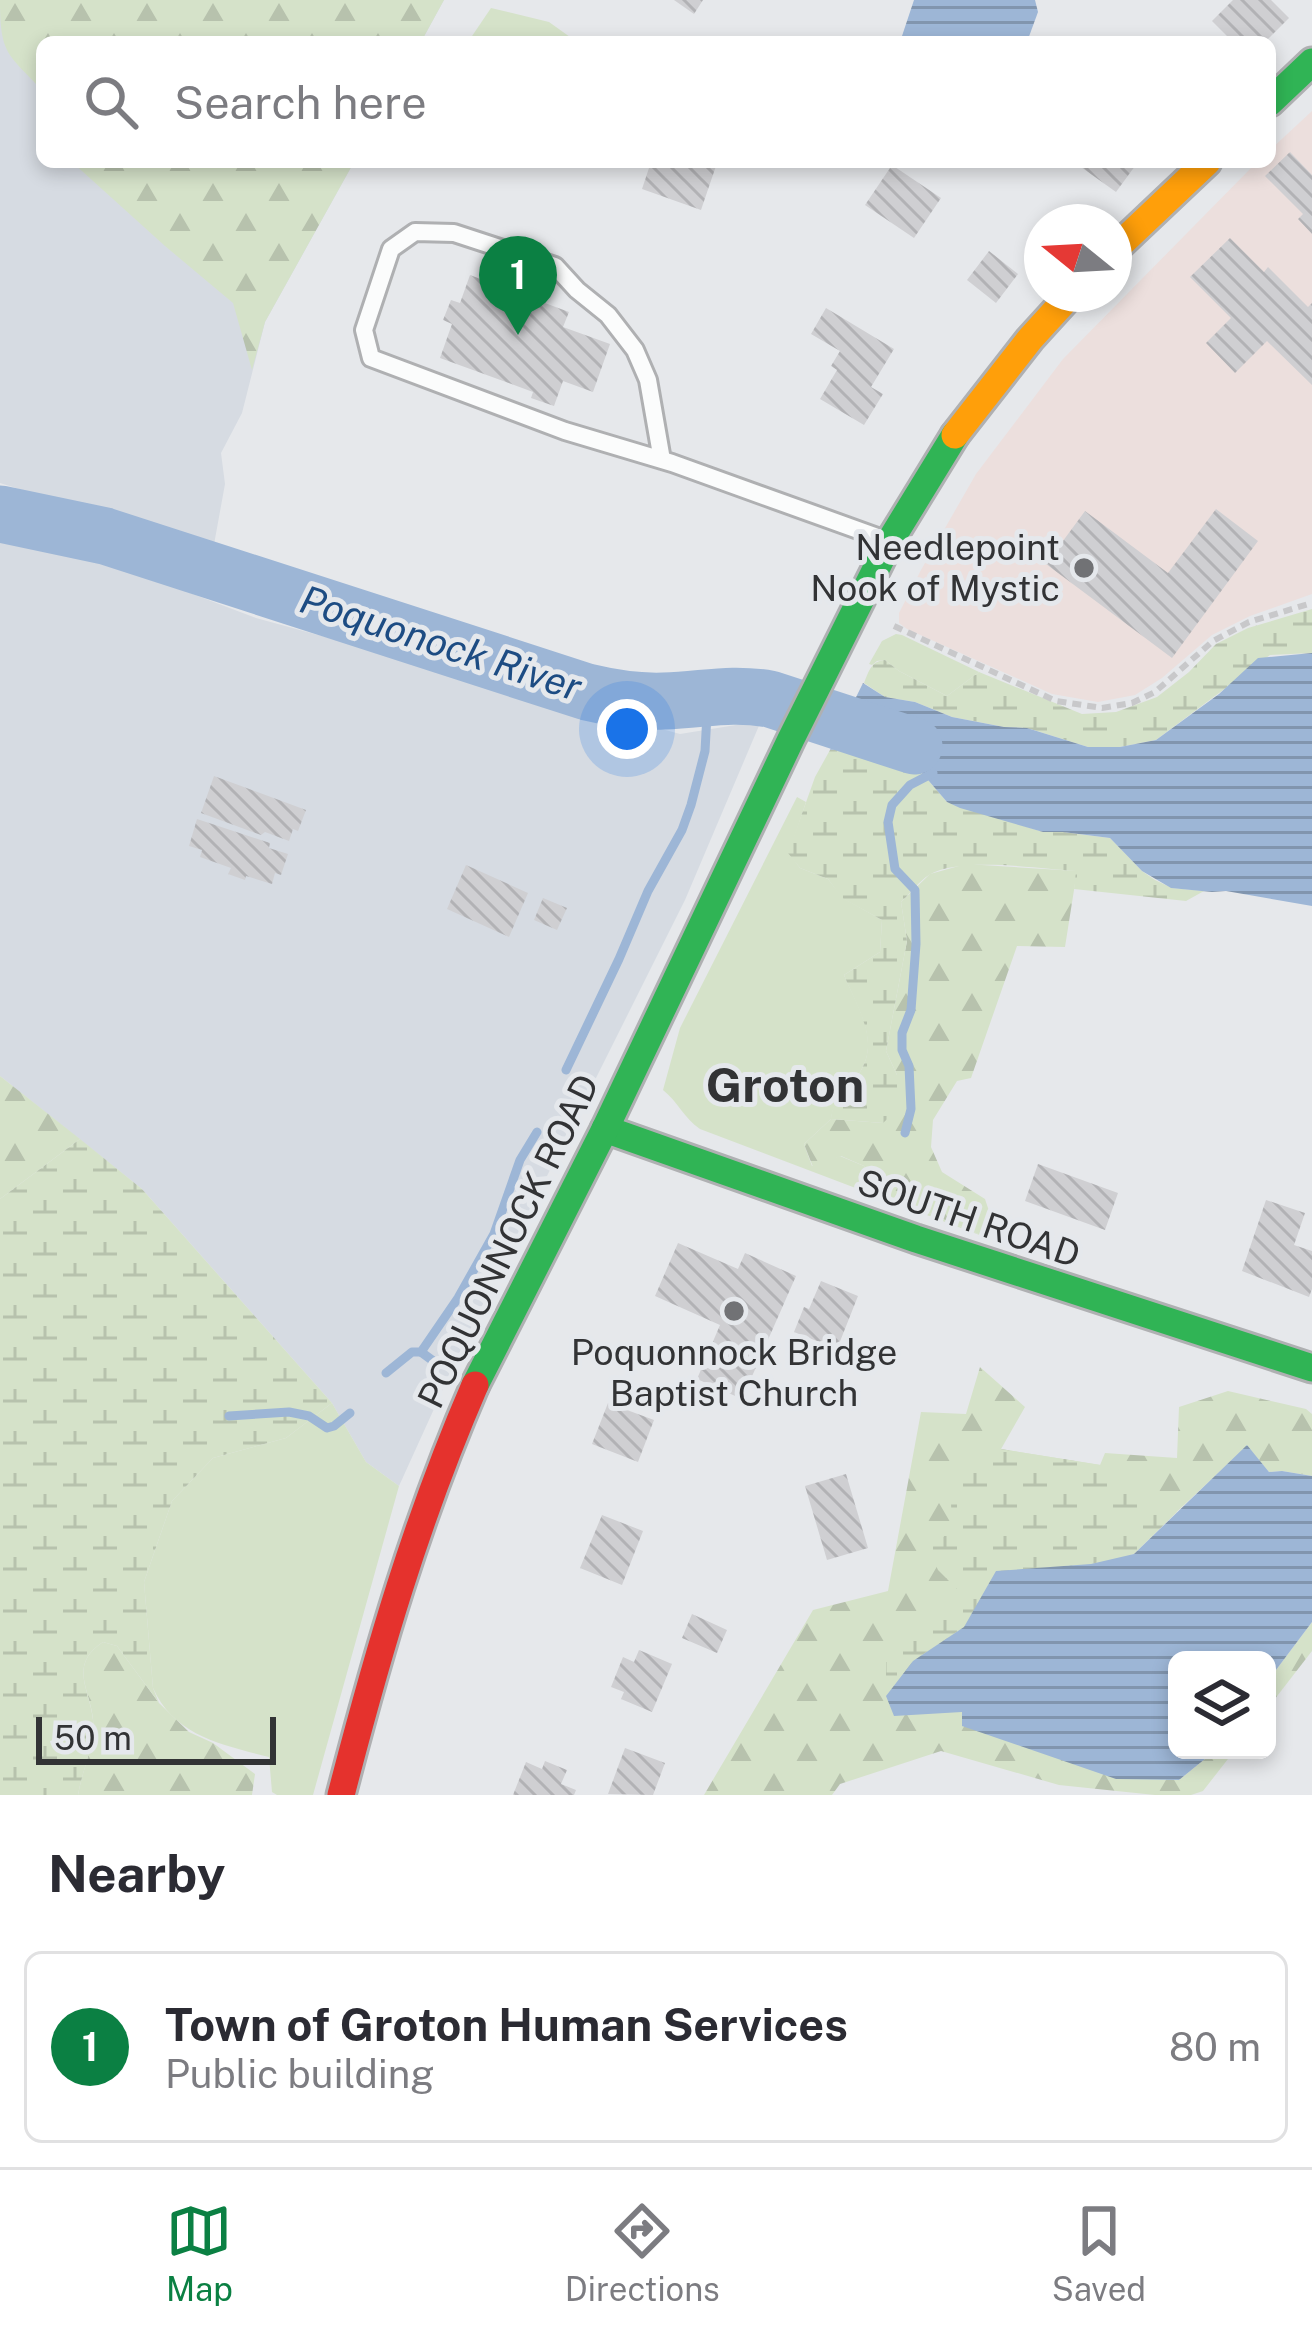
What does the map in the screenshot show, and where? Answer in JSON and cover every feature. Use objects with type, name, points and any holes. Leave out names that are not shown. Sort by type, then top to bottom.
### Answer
[{"type":"main road","points":[[1276,96],[1312,62]]},
{"type":"main road","points":[[1132,233],[1202,168]]},
{"type":"main road","name":"POQUONNOCK ROAD","points":[[341,1795],[427,1499],[487,1359],[605,1129],[790,739],[890,542],[967,418],[1055,312]]},
{"type":"main road","name":"SOUTH ROAD","points":[[605,1129],[916,1239],[1312,1368]]},
{"type":"lane","points":[[662,460],[648,380],[635,350],[608,315],[555,266],[454,232],[415,232],[391,248],[364,330],[371,358],[565,431],[662,460],[890,542]]},
{"type":"path","points":[[888,623],[1056,701],[1102,708],[1132,703],[1155,692],[1213,641],[1250,622],[1312,603]]},
{"type":"shaded area","points":[[0,0],[444,0],[424,36],[36,36],[36,168],[351,168],[265,322],[242,413],[221,453],[225,484],[213,550],[0,483]]},
{"type":"shaded area","points":[[1312,111],[1312,594],[1212,635],[1135,695],[1098,702],[1052,694],[899,623],[899,613],[921,570],[976,474],[1063,359],[1109,312],[1132,312],[1132,289],[1251,168],[1276,168],[1276,144]]},
{"type":"shaded area","points":[[0,536],[19,537],[161,582],[256,618],[680,734],[761,721],[685,900],[468,1334],[399,1486],[366,1462],[332,1403],[142,1189],[0,1076]]},
{"type":"green space","points":[[0,0],[444,0],[424,36],[36,36],[36,84],[8,51]]},
{"type":"green space","points":[[491,8],[549,22],[569,36],[472,36]]},
{"type":"green space","points":[[79,168],[351,168],[265,322],[252,370],[233,303]]},
{"type":"green space","points":[[1312,609],[1312,653],[1270,655],[1156,740],[1120,747],[1088,747],[1027,728],[952,717],[915,702],[885,697],[864,683],[874,665],[885,660],[947,696],[979,672],[1082,714],[1116,712],[1157,697],[1216,644],[1248,628]]},
{"type":"green space","points":[[896,634],[979,672],[947,696],[885,660],[869,664],[882,641]]},
{"type":"green space","points":[[861,745],[890,753],[922,773],[947,802],[1043,832],[1110,838],[1155,880],[1172,888],[1204,891],[1186,901],[1074,889],[1076,871],[1001,865],[960,866],[925,878],[901,902],[907,941],[886,1051],[897,1075],[898,1109],[883,1123],[831,1119],[867,1054],[866,1028],[844,975],[880,952],[882,920],[842,898],[828,879],[800,868],[788,853],[815,777],[830,750]]},
{"type":"green space","points":[[797,797],[806,802],[789,853],[800,868],[828,879],[843,898],[882,920],[880,952],[844,975],[866,1028],[867,1054],[831,1119],[804,1144],[812,1166],[840,1156],[864,1166],[877,1191],[990,1239],[700,1129],[663,1090],[680,1028]]},
{"type":"green space","points":[[966,864],[1077,871],[1065,947],[1017,946],[971,1078],[957,1081],[933,1120],[931,1147],[942,1172],[985,1199],[994,1226],[990,1239],[877,1191],[864,1166],[841,1156],[813,1167],[804,1144],[831,1119],[883,1123],[897,1075],[886,1051],[907,941],[901,902],[930,874]]},
{"type":"green space","points":[[0,1076],[80,1139],[0,1199]]},
{"type":"green space","points":[[80,1139],[142,1189],[332,1403],[286,1438],[213,1458],[172,1501],[144,1582],[153,1688],[159,1703],[117,1646],[103,1642],[92,1651],[84,1669],[93,1729],[78,1795],[0,1795],[0,1199]]},
{"type":"green space","points":[[980,1367],[1025,1407],[1001,1449],[1100,1465],[1105,1453],[1177,1458],[1179,1407],[1228,1391],[1312,1414],[1312,1476],[1269,1472],[1247,1446],[963,1712],[1179,1780],[1205,1759],[1228,1759],[1203,1791],[1191,1795],[1059,1785],[941,1751],[840,1784],[832,1795],[704,1795],[813,1610],[888,1591],[921,1412],[966,1414]]},
{"type":"green space","points":[[332,1403],[366,1462],[399,1486],[313,1795],[277,1795],[272,1792],[269,1757],[202,1736],[162,1704],[153,1688],[144,1582],[172,1501],[213,1458],[286,1438]]},
{"type":"green space","points":[[1000,1449],[1101,1465],[1117,1489],[1177,1512],[1134,1554],[1091,1564],[996,1571],[964,1627],[913,1661],[886,1696],[886,1654],[901,1629],[959,1610],[961,1593],[938,1570],[929,1550],[952,1529],[950,1477],[979,1468]]},
{"type":"green space","points":[[1312,1622],[1312,1651],[1276,1697],[1276,1670]]},
{"type":"green space","points":[[103,1642],[117,1646],[159,1703],[189,1732],[213,1743],[255,1774],[252,1795],[78,1795],[93,1728],[84,1669],[92,1651]]},
{"type":"water","points":[[914,0],[1035,0],[1038,12],[1029,36],[902,36]]},
{"type":"water","points":[[1312,653],[1312,906],[1226,891],[1171,888],[1142,871],[1110,838],[1043,832],[960,808],[947,802],[922,773],[890,753],[861,745],[830,750],[863,683],[885,697],[915,702],[952,717],[1027,728],[1088,747],[1120,747],[1156,740],[1219,694],[1258,658]]},
{"type":"water","points":[[1247,1445],[1269,1472],[1312,1476],[1312,1622],[1276,1670],[1276,1651],[1168,1651],[1168,1759],[1205,1759],[1179,1780],[1116,1779],[962,1726],[962,1712],[894,1716],[886,1696],[913,1661],[964,1627],[996,1571],[1091,1564],[1134,1554]]},
{"type":"building","points":[[674,0],[703,0],[694,14]]},
{"type":"building","points":[[1233,0],[1271,0],[1289,18],[1271,36],[1227,36],[1212,21]]},
{"type":"building","points":[[1290,152],[1312,175],[1312,234],[1298,219],[1303,214],[1265,176]]},
{"type":"building","points":[[649,168],[715,168],[701,210],[642,189]]},
{"type":"building","points":[[890,168],[941,198],[914,238],[865,205]]},
{"type":"building","points":[[1082,168],[1134,168],[1116,192]]},
{"type":"building","points":[[1230,238],[1308,307],[1312,303],[1312,385],[1267,341],[1235,373],[1206,343],[1231,318],[1190,277]]},
{"type":"building","points":[[989,251],[1018,274],[996,303],[967,280]]},
{"type":"building","points":[[470,275],[569,312],[563,327],[610,344],[593,392],[563,381],[554,406],[531,398],[533,392],[440,358],[452,324],[443,320],[451,300],[460,303]]},
{"type":"building","points":[[826,308],[894,349],[871,387],[883,394],[864,425],[820,399],[837,370],[831,366],[840,351],[811,334]]},
{"type":"building","points":[[1216,509],[1258,541],[1172,658],[1046,564],[1085,511],[1168,573]]},
{"type":"building","points":[[214,776],[306,810],[298,831],[293,829],[289,841],[201,813]]},
{"type":"building","points":[[197,819],[270,843],[269,848],[288,854],[281,875],[275,873],[272,884],[246,876],[245,880],[228,874],[231,868],[200,857],[202,850],[189,846]]},
{"type":"building","points":[[466,865],[528,893],[509,937],[447,909]]},
{"type":"building","points":[[543,898],[567,908],[557,930],[534,920]]},
{"type":"building","points":[[1038,1164],[1118,1193],[1105,1230],[1025,1201]]},
{"type":"building","points":[[1266,1200],[1305,1213],[1294,1245],[1312,1251],[1309,1297],[1242,1271]]},
{"type":"building","name":"Poquonnock Bridge Baptist Church","points":[[678,1243],[738,1269],[745,1253],[796,1276],[742,1399],[697,1379],[720,1325],[655,1296]]},
{"type":"building","points":[[821,1281],[858,1296],[837,1349],[794,1332]]},
{"type":"building","points":[[608,1403],[654,1420],[638,1462],[592,1444]]},
{"type":"building","points":[[846,1474],[868,1548],[827,1560],[805,1486]]},
{"type":"building","points":[[602,1515],[643,1531],[622,1585],[580,1568]]},
{"type":"building","points":[[692,1614],[727,1630],[717,1653],[682,1638]]},
{"type":"building","points":[[639,1650],[672,1664],[652,1712],[621,1699],[624,1692],[611,1687],[623,1657],[634,1662]]},
{"type":"building","points":[[625,1748],[665,1763],[653,1795],[608,1794]]},
{"type":"building","points":[[545,1761],[567,1770],[561,1784],[576,1790],[574,1795],[513,1795],[526,1762],[542,1769]]},
{"type":"waterway","name":"Poquonock River","points":[[0,514],[105,536],[587,692],[645,701],[729,696],[770,699],[914,746]]},
{"type":"waterway","points":[[566,1070],[648,891],[682,830],[705,751],[708,696]]},
{"type":"waterway","points":[[905,1133],[911,1109],[902,1033],[911,1010],[915,890],[895,869],[888,822],[892,805],[910,785],[933,773]]},
{"type":"waterway","points":[[386,1373],[412,1352],[421,1352],[458,1298],[494,1234],[520,1160],[537,1132]]},
{"type":"waterway","points":[[421,1352],[436,1363]]},
{"type":"waterway","points":[[229,1416],[289,1412],[309,1416],[327,1428],[350,1413]]},
{"type":"traffic: fast","points":[[1276,96],[1312,62]]},
{"type":"traffic: fast","points":[[475,1385],[605,1129],[890,541],[955,435]]},
{"type":"traffic: fast","points":[[605,1129],[916,1239],[1312,1368]]},
{"type":"traffic: slow","points":[[1132,233],[1201,168]]},
{"type":"traffic: slow","points":[[955,435],[1055,312]]},
{"type":"traffic: jam","points":[[341,1795],[400,1587],[475,1385]]},
{"type":"place","name":"Town of Groton Human Services","points":[[518,335]]},
{"type":"place","name":"Needlepoint Nook of Mystic","points":[[1084,568]]},
{"type":"place","name":"Poquonnock Bridge Baptist Church","points":[[734,1311]]},
{"type":"district","name":"Groton","points":[[785,1085]]}]
